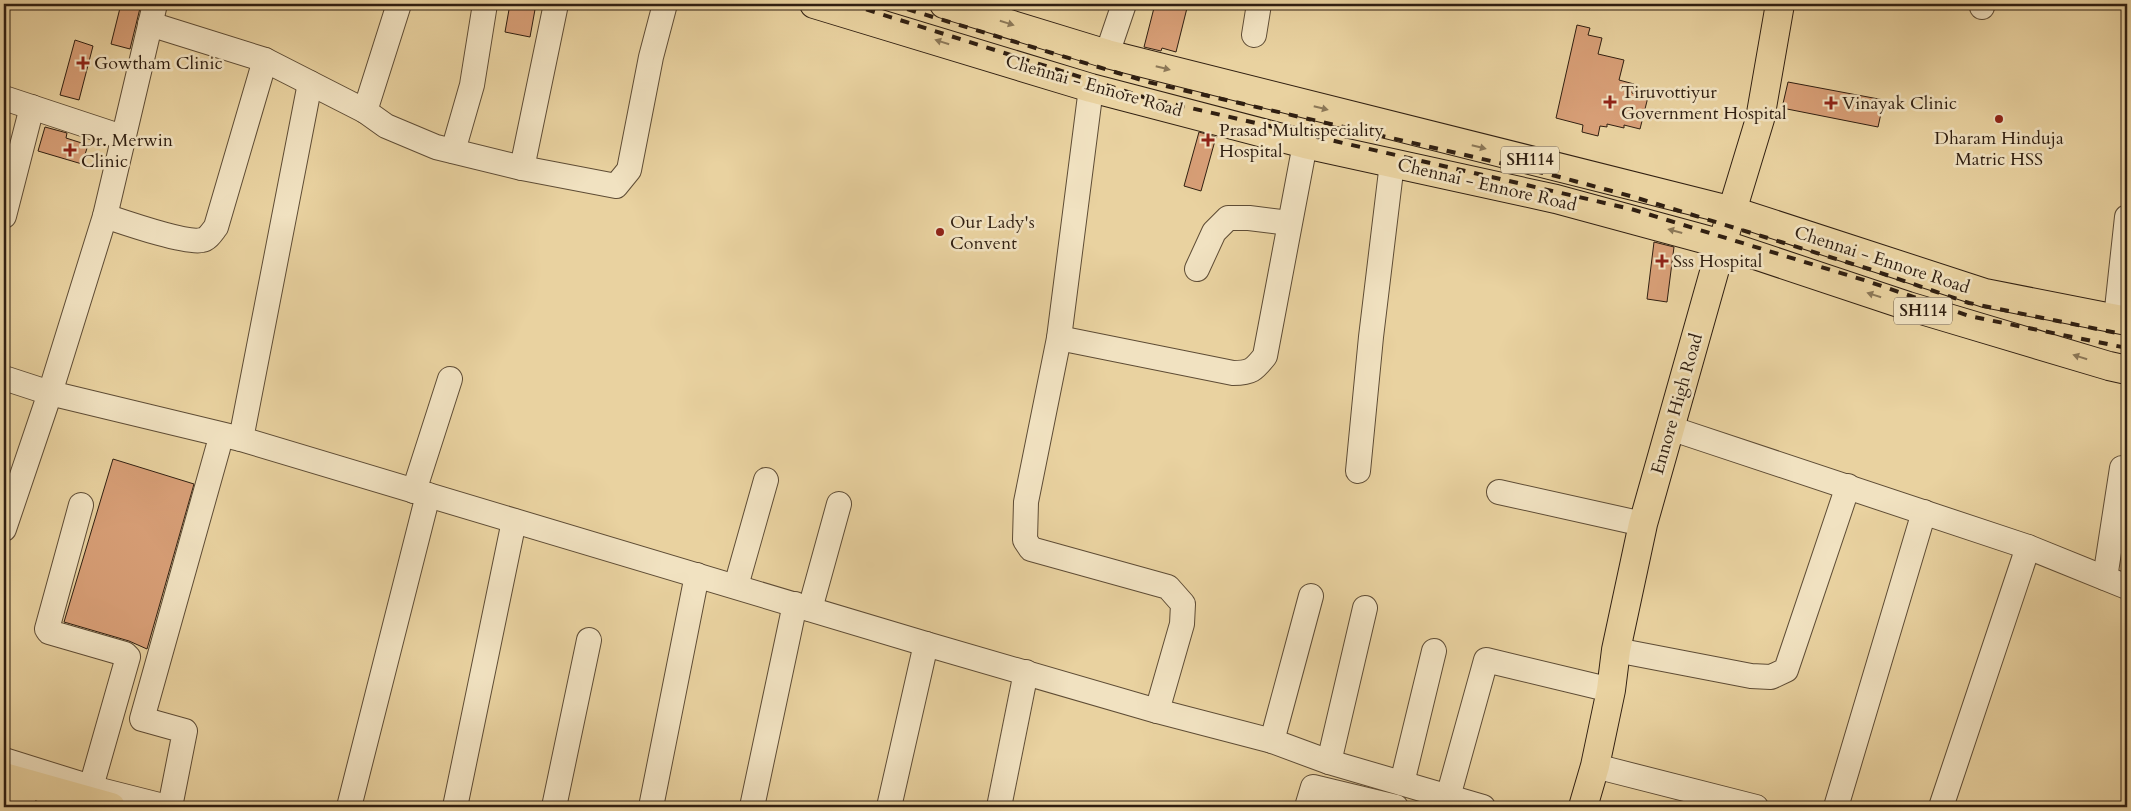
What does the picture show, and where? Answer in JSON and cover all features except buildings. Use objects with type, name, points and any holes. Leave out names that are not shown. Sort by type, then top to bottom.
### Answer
[{"type":"main road","name":"Chennai - Ennore Road","points":[[814,4],[1090,88],[1304,144],[1556,199],[1722,244],[1908,306],[2127,370]]},
{"type":"main road","name":"Chennai - Ennore Road","points":[[944,4],[1108,54],[1733,211],[1985,293],[2122,319]]},
{"type":"main road","name":"Ennore High Road","points":[[1583,807],[1595,766],[1611,690],[1616,650],[1643,524],[1722,244],[1760,119],[1780,4]]},
{"type":"main road","points":[[4,777],[112,807]]},
{"type":"main road","points":[[4,802],[23,807]]},
{"type":"street","points":[[366,111],[399,4]]},
{"type":"street","points":[[453,151],[472,85],[485,4]]},
{"type":"street","points":[[522,168],[556,4]]},
{"type":"street","points":[[4,528],[50,393],[105,216],[152,14],[265,60],[366,111],[386,126],[436,147],[522,168],[616,186],[629,170],[651,57],[665,4]]},
{"type":"street","points":[[1108,54],[1124,4]]},
{"type":"street","points":[[1254,35],[1259,4]]},
{"type":"street","points":[[105,216],[186,239],[202,240],[209,236],[216,228],[265,60]]},
{"type":"street","points":[[241,439],[310,83]]},
{"type":"street","points":[[1090,88],[1059,338],[1026,502],[1025,540],[1031,548],[1168,587],[1176,594],[1183,604],[1182,624],[1157,711]]},
{"type":"street","points":[[4,98],[122,137]]},
{"type":"street","points":[[4,216],[32,107]]},
{"type":"street","points":[[1059,338],[1233,373],[1247,373],[1257,367],[1265,356],[1304,144]]},
{"type":"street","points":[[1358,471],[1371,337],[1392,163]]},
{"type":"street","points":[[2122,319],[2127,217]]},
{"type":"street","points":[[1197,269],[1214,232],[1228,218],[1249,218],[1290,224]]},
{"type":"street","points":[[4,378],[50,393],[241,439],[926,644],[1157,711],[1272,741],[1329,762],[1483,807]]},
{"type":"street","points":[[349,807],[421,493],[450,379]]},
{"type":"street","points":[[1670,428],[2028,547],[2127,587]]},
{"type":"street","points":[[4,760],[91,788],[169,807],[185,731],[142,719],[218,448]]},
{"type":"street","points":[[2105,578],[2122,468]]},
{"type":"street","points":[[736,586],[766,480]]},
{"type":"street","points":[[1616,650],[1751,676],[1770,677],[1786,670],[1848,486]]},
{"type":"street","points":[[1499,492],[1643,524]]},
{"type":"street","points":[[752,807],[803,606],[839,504]]},
{"type":"street","points":[[81,505],[47,629],[49,632],[125,654],[128,657],[91,788]]},
{"type":"street","points":[[1836,807],[1924,512]]},
{"type":"street","points":[[455,807],[514,521]]},
{"type":"street","points":[[1941,807],[2028,547]]},
{"type":"street","points":[[650,807],[698,575]]},
{"type":"street","points":[[1272,741],[1311,596]]},
{"type":"street","points":[[1329,762],[1365,608]]},
{"type":"street","points":[[554,807],[589,640]]},
{"type":"street","points":[[889,807],[926,644]]},
{"type":"street","points":[[1402,783],[1434,651]]},
{"type":"street","points":[[1448,797],[1486,660],[1611,690]]},
{"type":"street","points":[[999,807],[1026,672]]},
{"type":"street","points":[[1595,766],[1756,807]]},
{"type":"street","points":[[1307,807],[1313,787],[1360,803],[1396,807]]},
{"type":"railway","points":[[849,4],[1147,98],[1631,209],[1867,281],[1969,316],[2127,348]]},
{"type":"railway","points":[[890,4],[1148,82],[1552,175],[1634,197],[1869,269],[1969,303],[2127,335]]},
{"type":"place","name":"Gowtham Clinic","points":[[83,63]]},
{"type":"place","name":"Tiruvottiyur Government Hospital","points":[[1610,102]]},
{"type":"place","name":"Vinayak Clinic","points":[[1831,103]]},
{"type":"place","name":"Dharam Hinduja Matric HSS","points":[[1999,119]]},
{"type":"place","name":"Prasad Multispeciality Hospital","points":[[1208,140]]},
{"type":"place","name":"Dr. Merwin Clinic","points":[[70,150]]},
{"type":"place","name":"Our Lady's Convent","points":[[940,232]]},
{"type":"place","name":"Sss Hospital","points":[[1662,261]]}]
